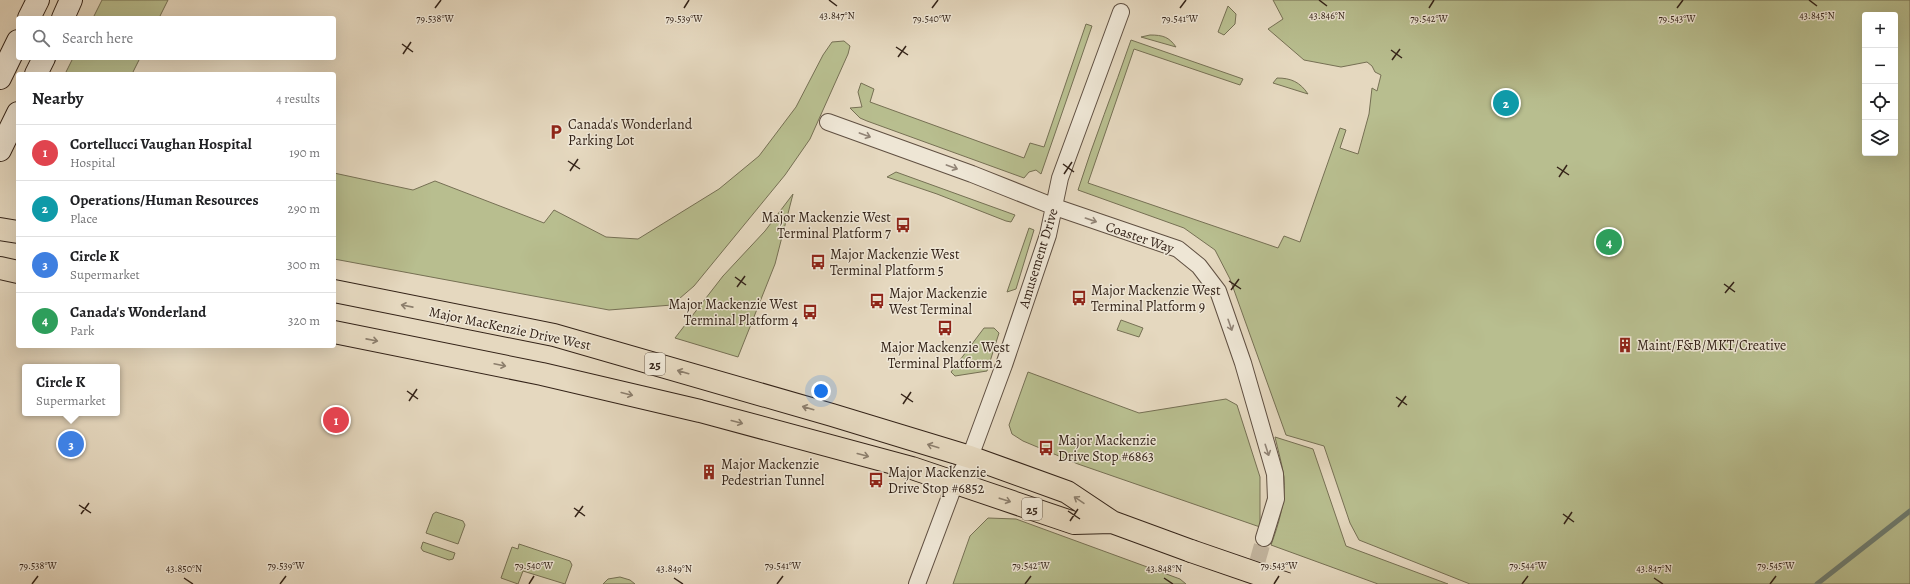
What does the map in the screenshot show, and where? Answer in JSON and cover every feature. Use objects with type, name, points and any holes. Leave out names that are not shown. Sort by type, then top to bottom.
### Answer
[{"type":"main road","points":[[30,16],[38,0]]},
{"type":"main road","points":[[64,16],[71,0]]},
{"type":"main road","points":[[0,78],[16,45]]},
{"type":"main road","points":[[37,72],[43,60]]},
{"type":"main road","points":[[0,150],[16,116]]},
{"type":"main road","points":[[0,229],[16,232]]},
{"type":"main road","points":[[0,268],[16,272]]},
{"type":"main road","name":"Major MacKenzie Drive West","points":[[336,291],[554,335],[832,414],[970,457],[1067,492],[1112,522],[1287,584]]},
{"type":"main road","name":"Major MacKenzie Drive West","points":[[336,332],[542,374],[685,408],[912,468],[1074,523],[1112,522]]},
{"type":"street","name":"Amusement Drive","points":[[917,584],[955,483],[970,457],[1004,364],[1048,235],[1060,178],[1121,12]]},
{"type":"street","name":"Coaster Way","points":[[828,122],[1055,207],[1178,249],[1200,266],[1218,291],[1243,363],[1275,474],[1276,499],[1264,538]]},
{"type":"green space","points":[[102,0],[168,0],[160,16],[94,16]]},
{"type":"green space","points":[[1273,0],[1910,0],[1910,584],[1470,584],[1359,540],[1350,523],[1324,446],[1286,435],[1230,279],[1215,250],[1184,228],[1078,190],[1131,40],[1243,79],[1240,85],[1134,49],[1088,183],[1278,248],[1284,236],[1300,242],[1340,128],[1346,130],[1340,148],[1358,154],[1369,114],[1372,88],[1377,91],[1381,75],[1375,72],[1372,66],[1367,62],[1341,67],[1304,60],[1268,29],[1283,19]]},
{"type":"green space","points":[[1228,6],[1236,14],[1235,24],[1224,35],[1218,32]]},
{"type":"green space","points":[[1086,24],[1092,26],[1041,174],[1036,170],[1029,172],[1024,178],[867,121],[860,118],[850,108],[862,107],[858,92],[861,83],[874,89],[870,102],[1024,158],[1030,143],[1044,147]]},
{"type":"green space","points":[[1150,35],[1165,37],[1176,47],[1141,37]]},
{"type":"green space","points":[[844,41],[850,46],[848,54],[810,139],[785,175],[694,286],[672,305],[609,310],[336,259],[336,173],[413,190],[435,181],[544,223],[554,210],[606,237],[638,239],[719,189],[759,156],[796,107],[823,55],[832,42]]},
{"type":"green space","points":[[72,60],[139,60],[133,72],[66,72]]},
{"type":"green space","points":[[1277,78],[1295,82],[1302,86],[1308,94],[1273,83]]},
{"type":"green space","points":[[896,172],[1015,215],[1011,222],[1006,221],[937,194],[887,177]]},
{"type":"green space","points":[[793,194],[775,264],[738,357],[675,338],[723,276],[765,231]]},
{"type":"green space","points":[[1029,228],[1034,230],[1016,289],[1007,292]]},
{"type":"green space","points":[[1121,320],[1143,328],[1139,337],[1117,330]]},
{"type":"green space","points":[[984,328],[994,328],[999,333],[987,371],[955,376],[951,372]]},
{"type":"green space","points":[[1028,372],[1139,413],[1226,399],[1237,405],[1260,477],[1260,527],[1078,464],[1023,441],[1012,434],[1009,425]]},
{"type":"green space","points":[[1275,437],[1313,449],[1346,546],[1448,584],[1378,584],[1271,545],[1277,528],[1284,494],[1284,477]]},
{"type":"green space","points":[[436,512],[463,521],[465,525],[458,544],[426,533],[433,514]]},
{"type":"green space","points":[[988,518],[1016,519],[1180,579],[1186,584],[953,584],[970,536]]},
{"type":"green space","points":[[423,542],[455,553],[453,559],[449,560],[423,551],[421,548]]},
{"type":"green space","points":[[519,544],[570,561],[572,565],[565,584],[523,571],[518,584],[501,578],[512,547],[518,549]]},
{"type":"green space","points":[[620,577],[630,580],[635,584],[603,584],[608,579]]},
{"type":"waterway","points":[[1817,584],[1910,511]]},
{"type":"tunnel","points":[[1251,584],[1264,538]]},
{"type":"place","name":"Operations/Human Resources","points":[[1506,103]]},
{"type":"place","name":"Canada's Wonderland Parking Lot","points":[[556,132]]},
{"type":"place","name":"Major Mackenzie West Terminal Platform 7","points":[[903,225]]},
{"type":"place","name":"Canada's Wonderland","points":[[1609,242]]},
{"type":"place","name":"Major Mackenzie West Terminal Platform 5","points":[[818,262]]},
{"type":"place","name":"Major Mackenzie West Terminal Platform 9","points":[[1079,298]]},
{"type":"place","name":"Major Mackenzie West Terminal","points":[[877,301]]},
{"type":"place","name":"Major Mackenzie West Terminal Platform 4","points":[[810,312]]},
{"type":"place","name":"Major Mackenzie West Terminal Platform 2","points":[[945,328]]},
{"type":"place","name":"Maint/F&B/MKT/Creative","points":[[1625,345]]},
{"type":"place","name":"Cortellucci Vaughan Hospital","points":[[336,420]]},
{"type":"place","name":"Circle K","points":[[71,444]]},
{"type":"place","name":"Major Mackenzie Drive Stop #6863","points":[[1046,448]]},
{"type":"place","name":"Major Mackenzie Pedestrian Tunnel","points":[[709,472]]},
{"type":"place","name":"Major Mackenzie Drive Stop #6852","points":[[876,480]]}]
